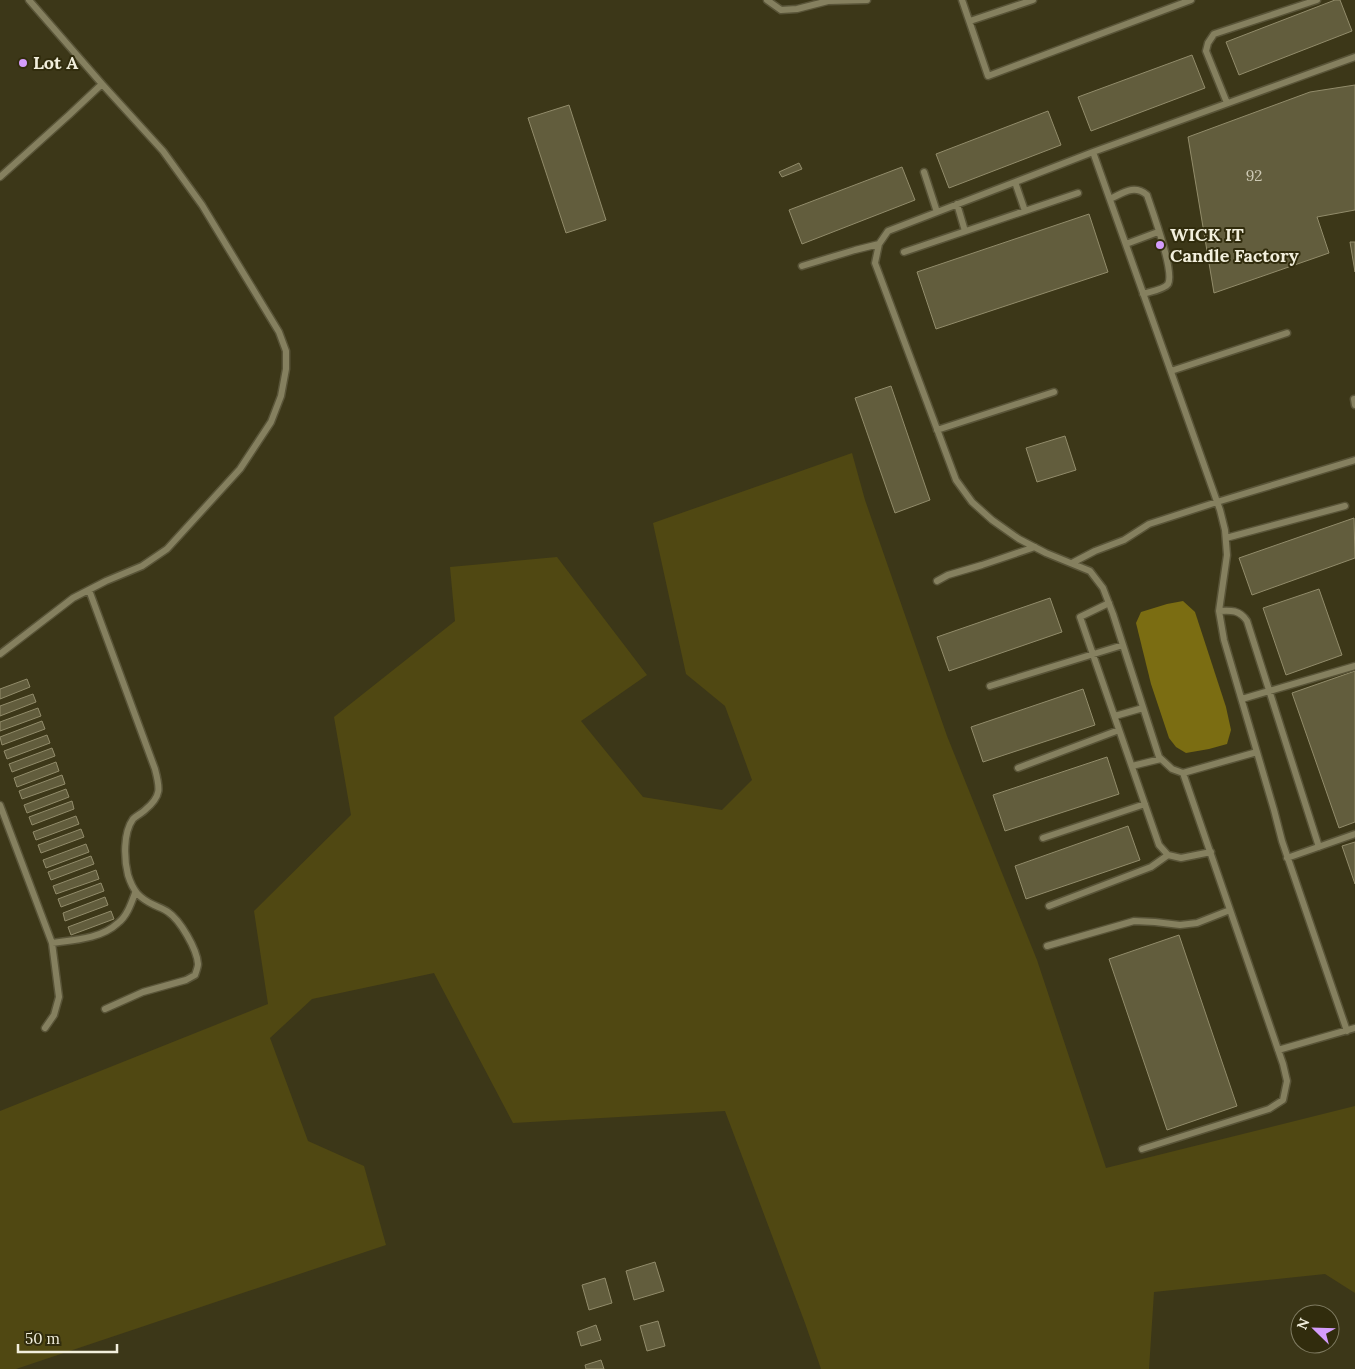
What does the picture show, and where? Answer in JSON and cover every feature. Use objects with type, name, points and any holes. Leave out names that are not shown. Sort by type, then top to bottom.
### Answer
[{"type":"lane","points":[[0,654],[73,598],[106,581],[142,566],[167,549],[240,470],[271,422],[281,396],[286,369],[286,351],[279,332],[202,205],[163,150],[102,84],[29,0]]},
{"type":"lane","points":[[767,0],[781,10],[797,9],[828,0],[867,0]]},
{"type":"lane","points":[[962,0],[988,76],[1191,0]]},
{"type":"lane","points":[[970,22],[1033,0]]},
{"type":"lane","points":[[1227,103],[1206,51],[1208,43],[1214,34],[1317,0]]},
{"type":"lane","points":[[1257,752],[1183,773],[1172,770],[1159,757],[1103,588],[1090,571],[1019,539],[992,520],[972,502],[956,480],[875,263],[879,244],[888,231],[1093,152],[1355,56]]},
{"type":"lane","points":[[0,176],[69,116],[102,84]]},
{"type":"lane","points":[[1093,152],[1217,502],[1225,530],[1228,555],[1219,611],[1224,640],[1287,858],[1347,1030]]},
{"type":"lane","points":[[924,172],[937,212]]},
{"type":"lane","points":[[1016,182],[1025,211]]},
{"type":"lane","points":[[1110,199],[1134,189],[1147,194],[1168,262],[1170,278],[1165,287],[1143,294]]},
{"type":"lane","points":[[904,252],[1078,194]]},
{"type":"lane","points":[[957,204],[966,231]]},
{"type":"lane","points":[[1126,244],[1158,232]]},
{"type":"lane","points":[[802,266],[879,244]]},
{"type":"lane","points":[[1171,371],[1287,333]]},
{"type":"lane","points":[[937,430],[1054,392]]},
{"type":"lane","points":[[1355,399],[1355,405]]},
{"type":"lane","points":[[1072,563],[1095,551],[1124,540],[1149,524],[1355,460]]},
{"type":"lane","points":[[1226,538],[1344,506]]},
{"type":"lane","points":[[937,581],[948,575],[1035,547]]},
{"type":"lane","points":[[90,590],[160,786],[157,797],[148,808],[133,819],[126,837],[125,853],[128,874],[135,893],[168,912],[177,921],[194,947],[198,965],[195,975],[186,980],[143,992],[104,1009]]},
{"type":"lane","points":[[1109,603],[1080,617],[1159,845],[1168,855],[1181,858],[1211,852]]},
{"type":"lane","points":[[1219,611],[1232,610],[1243,615],[1247,622],[1319,847]]},
{"type":"lane","points":[[990,686],[1123,645]]},
{"type":"lane","points":[[1242,699],[1355,666]]},
{"type":"lane","points":[[1115,716],[1143,708]]},
{"type":"lane","points":[[1018,768],[1119,730]]},
{"type":"lane","points":[[1132,766],[1161,759]]},
{"type":"lane","points":[[1142,1149],[1269,1109],[1283,1100],[1286,1081],[1278,1050],[1183,773]]},
{"type":"lane","points":[[1043,838],[1145,804]]},
{"type":"lane","points":[[0,805],[52,943],[59,997],[54,1015],[45,1028]]},
{"type":"lane","points":[[1287,858],[1355,834]]},
{"type":"lane","points":[[1049,906],[1151,866],[1168,855]]},
{"type":"lane","points":[[52,943],[82,939],[107,932],[119,923],[128,910],[135,893]]},
{"type":"lane","points":[[1047,946],[1134,921],[1180,925],[1197,923],[1230,910]]},
{"type":"lane","points":[[1278,1050],[1355,1028]]},
{"type":"shaded area","points":[[852,453],[865,500],[947,736],[1037,960],[1106,1168],[1355,1106],[1355,1293],[1325,1274],[1154,1292],[1149,1369],[821,1369],[725,1111],[513,1123],[434,973],[312,999],[270,1038],[308,1141],[364,1166],[386,1245],[16,1369],[0,1369],[0,1111],[268,1004],[254,911],[351,815],[334,717],[455,621],[450,567],[557,557],[647,675],[581,721],[643,797],[722,810],[752,780],[725,706],[686,674],[653,523]]},
{"type":"shaded area","points":[[1183,601],[1195,612],[1226,707],[1231,730],[1227,744],[1186,753],[1176,747],[1169,738],[1151,684],[1136,623],[1141,612]]},
{"type":"building","points":[[1335,0],[1340,0],[1352,31],[1239,75],[1226,42]]},
{"type":"building","points":[[1192,55],[1205,88],[1091,131],[1078,97]]},
{"type":"building","points":[[1355,85],[1355,210],[1317,217],[1329,253],[1214,293],[1188,137],[1310,92]]},
{"type":"building","points":[[569,105],[606,220],[566,233],[528,118]]},
{"type":"building","points":[[1048,111],[1061,145],[949,188],[936,154]]},
{"type":"building","points":[[799,163],[802,169],[782,177],[779,172]]},
{"type":"building","points":[[902,167],[915,200],[802,244],[789,210]]},
{"type":"building","points":[[1089,214],[1108,272],[936,329],[917,272]]},
{"type":"building","points":[[1350,242],[1355,242],[1355,272]]},
{"type":"building","points":[[891,386],[930,500],[895,513],[855,398]]},
{"type":"building","points":[[1065,436],[1076,470],[1037,482],[1026,448]]},
{"type":"building","points":[[1354,518],[1355,558],[1252,595],[1239,558]]},
{"type":"building","points":[[1319,589],[1342,655],[1286,675],[1263,608]]},
{"type":"building","points":[[1050,598],[1062,632],[949,671],[937,637]]},
{"type":"building","points":[[1355,671],[1355,822],[1339,828],[1292,693]]},
{"type":"building","points":[[27,679],[30,687],[0,699],[0,689]]},
{"type":"building","points":[[1083,689],[1095,725],[983,762],[971,727]]},
{"type":"building","points":[[33,694],[36,702],[0,716],[0,706]]},
{"type":"building","points":[[38,708],[41,716],[0,731],[0,722]]},
{"type":"building","points":[[42,721],[45,729],[2,745],[0,737]]},
{"type":"building","points":[[47,735],[50,743],[7,759],[4,751]]},
{"type":"building","points":[[52,748],[55,756],[12,772],[9,764]]},
{"type":"building","points":[[1107,757],[1119,794],[1005,831],[993,795]]},
{"type":"building","points":[[56,762],[59,771],[17,787],[14,778]]},
{"type":"building","points":[[62,775],[65,784],[22,799],[19,791]]},
{"type":"building","points":[[66,789],[69,797],[27,813],[24,805]]},
{"type":"building","points":[[72,801],[74,809],[32,825],[29,817]]},
{"type":"building","points":[[76,816],[79,824],[36,840],[33,832]]},
{"type":"building","points":[[1128,826],[1140,860],[1026,899],[1015,866]]},
{"type":"building","points":[[81,829],[84,837],[41,853],[38,845]]},
{"type":"building","points":[[1355,842],[1355,884],[1342,846]]},
{"type":"building","points":[[86,844],[89,852],[46,868],[43,860]]},
{"type":"building","points":[[91,856],[94,864],[51,880],[48,872]]},
{"type":"building","points":[[96,870],[99,879],[56,894],[53,886]]},
{"type":"building","points":[[101,883],[104,891],[61,907],[58,899]]},
{"type":"building","points":[[105,897],[108,905],[65,921],[63,913]]},
{"type":"building","points":[[111,911],[114,919],[71,935],[68,927]]},
{"type":"building","points":[[1179,935],[1237,1106],[1167,1130],[1109,959]]},
{"type":"building","points":[[655,1262],[664,1291],[634,1300],[626,1271]]},
{"type":"building","points":[[605,1278],[612,1303],[589,1310],[582,1285]]},
{"type":"building","points":[[658,1321],[665,1346],[647,1351],[640,1326]]},
{"type":"building","points":[[596,1325],[601,1340],[581,1346],[577,1332]]},
{"type":"building","points":[[601,1360],[604,1369],[586,1369],[585,1365]]},
{"type":"place","name":"Lot A","points":[[23,63]]},
{"type":"place","name":"WICK IT Candle Factory","points":[[1160,245]]}]
